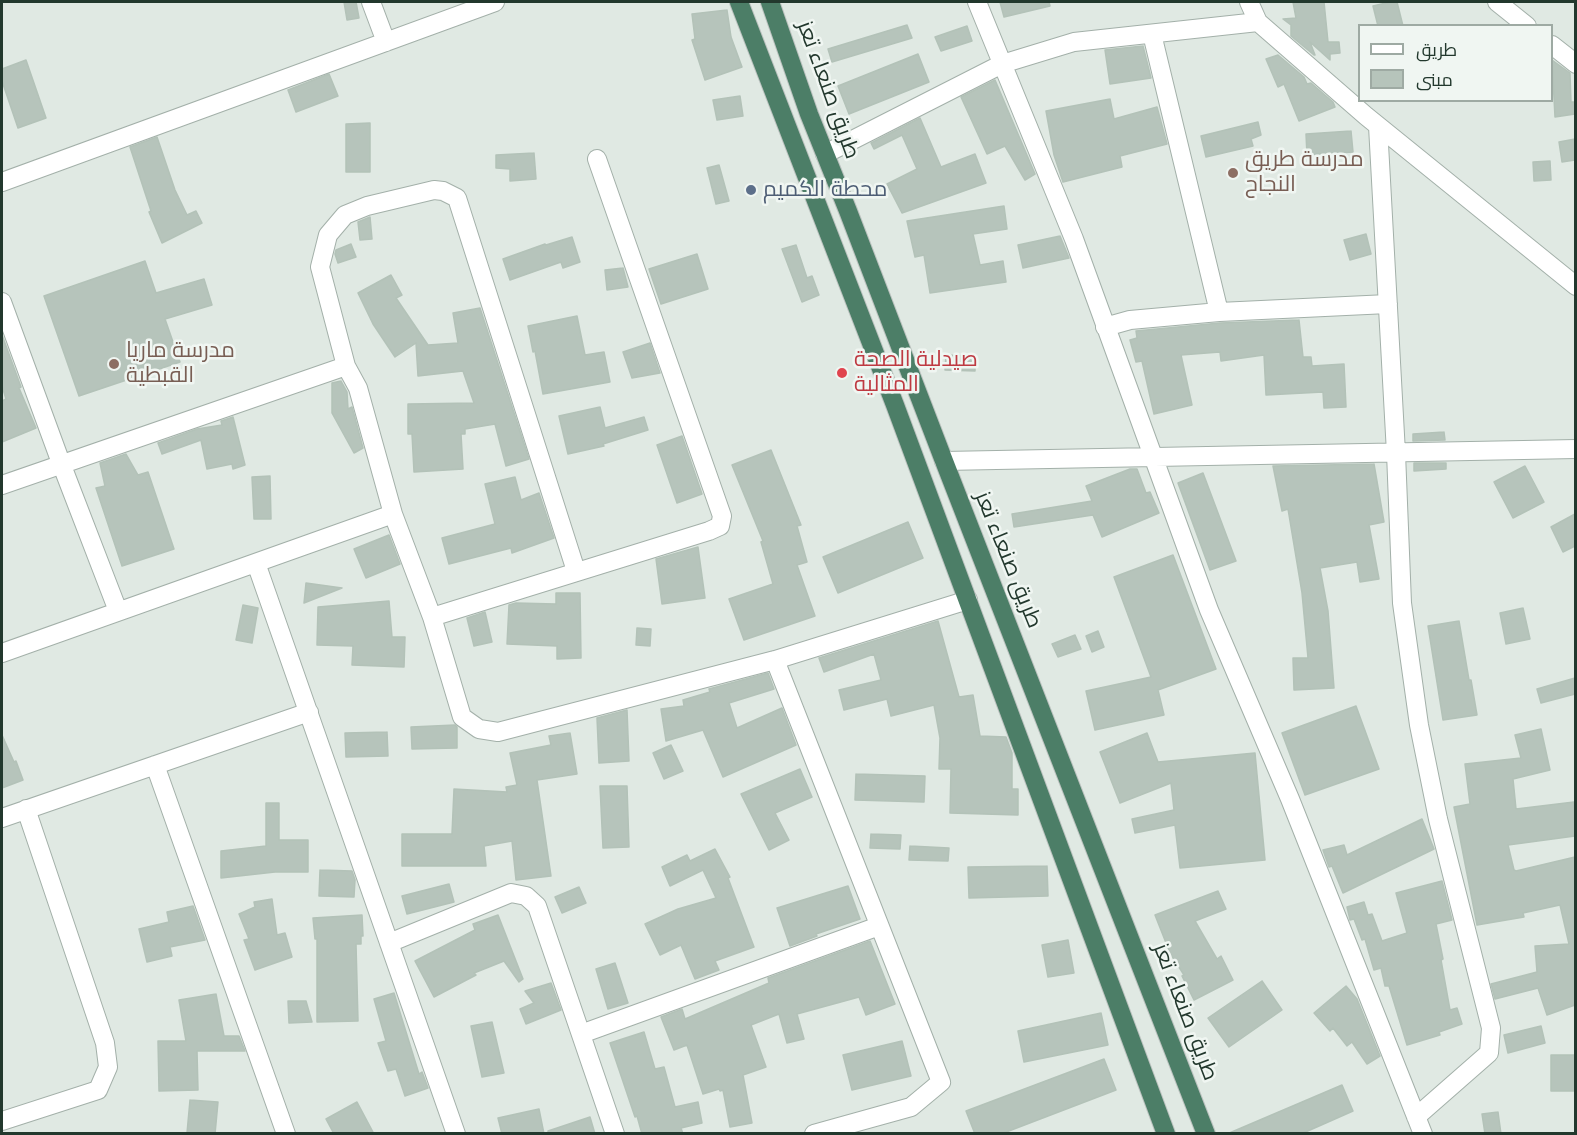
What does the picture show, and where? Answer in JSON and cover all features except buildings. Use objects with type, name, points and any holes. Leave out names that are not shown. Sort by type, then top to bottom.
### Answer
[{"type":"highway","points":[[739,2],[968,600],[1166,1134]]},
{"type":"highway","name":"طريق صنعاء تعز","points":[[770,2],[809,114],[1206,1134]]},
{"type":"highway","points":[[822,219],[848,211]]},
{"type":"street","points":[[371,2],[386,42]]},
{"type":"street","points":[[2,183],[495,2]]},
{"type":"street","points":[[977,2],[1074,239],[1209,610],[1290,800],[1419,1125],[1490,1053],[1491,1028],[1438,819],[1419,724],[1402,603],[1378,126]]},
{"type":"street","points":[[1249,2],[1258,22],[1378,126],[1575,286]]},
{"type":"street","points":[[1497,2],[1524,24]]},
{"type":"street","points":[[825,154],[1002,64],[1074,42],[1258,22]]},
{"type":"street","points":[[1152,34],[1219,312]]},
{"type":"street","points":[[1553,47],[1575,64]]},
{"type":"street","points":[[432,617],[720,526],[722,516],[597,159]]},
{"type":"street","points":[[576,571],[457,198],[443,191],[434,190],[368,206],[345,215],[328,235],[320,267],[346,366],[358,388],[393,514],[432,617],[462,717],[479,729],[498,732],[775,660],[968,600]]},
{"type":"street","points":[[1105,326],[1130,320],[1219,312],[1388,304]]},
{"type":"street","points":[[3,310],[118,611]]},
{"type":"street","points":[[2,485],[346,366]]},
{"type":"street","points":[[944,461],[1575,449]]},
{"type":"street","points":[[2,653],[393,514]]},
{"type":"street","points":[[256,563],[456,1133]]},
{"type":"street","points":[[775,660],[941,1082],[911,1107],[814,1134]]},
{"type":"street","points":[[2,818],[309,712]]},
{"type":"street","points":[[155,765],[286,1134]]},
{"type":"street","points":[[2,1121],[98,1090],[108,1067],[105,1043],[26,809]]},
{"type":"street","points":[[388,943],[511,893],[526,896],[537,906],[615,1134]]},
{"type":"street","points":[[581,1034],[879,926]]},
{"type":"place","name":"مدرسة طريق النجاح","points":[[1233,173]]},
{"type":"place","name":"محطة الكميم","points":[[751,190]]},
{"type":"place","name":"مدرسة ماريا القبطية","points":[[114,364]]},
{"type":"place","name":"صيدلية الصحة المثالية","points":[[842,373]]}]
